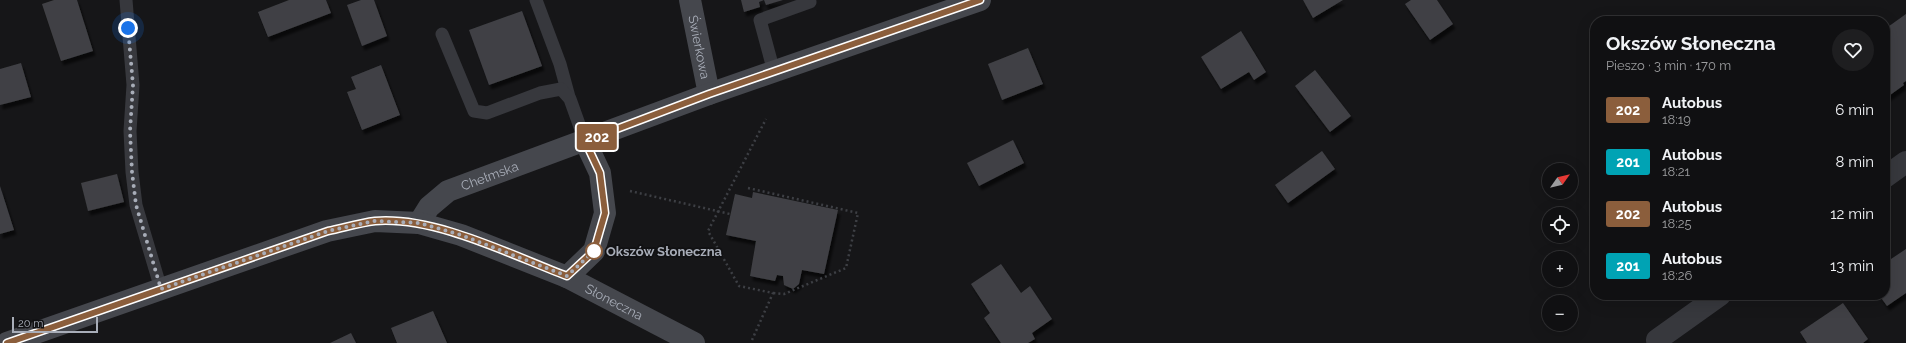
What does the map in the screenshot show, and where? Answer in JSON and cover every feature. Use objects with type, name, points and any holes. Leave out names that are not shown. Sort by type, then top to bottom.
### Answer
[{"type":"street","name":"Świerkowa","points":[[690,0],[709,94]]},
{"type":"street","name":"Chełmska","points":[[419,223],[429,207],[448,191],[709,94],[980,0]]},
{"type":"street","points":[[567,276],[594,251],[605,213],[600,173],[585,141]]},
{"type":"street","points":[[1890,173],[1906,162]]},
{"type":"street","points":[[7,343],[328,231],[375,221],[419,223]]},
{"type":"street","name":"Słoneczna","points":[[419,223],[461,235],[567,276],[694,343]]},
{"type":"street","points":[[1657,340],[1713,300]]},
{"type":"lane","points":[[126,0],[133,85],[130,131],[133,185],[136,205],[161,289]]},
{"type":"lane","points":[[536,0],[560,64],[570,99],[585,141]]},
{"type":"lane","points":[[774,72],[760,20],[810,2]]},
{"type":"lane","points":[[442,34],[474,111],[486,113],[540,93],[561,89],[570,99]]},
{"type":"path","points":[[748,188],[858,213],[846,268],[784,294],[739,286],[708,231],[766,119]]},
{"type":"path","points":[[630,191],[730,214]]},
{"type":"path","points":[[752,340],[773,293]]},
{"type":"building","points":[[54,0],[77,0],[93,51],[61,61],[42,4]]},
{"type":"building","points":[[289,0],[326,0],[331,13],[268,37],[258,12]]},
{"type":"building","points":[[361,0],[374,0],[387,36],[362,46],[347,5]]},
{"type":"building","points":[[741,0],[764,0],[759,2],[760,7],[744,12]]},
{"type":"building","points":[[764,0],[783,0],[766,5]]},
{"type":"building","points":[[1303,0],[1343,0],[1313,18]]},
{"type":"building","points":[[1411,0],[1437,0],[1453,24],[1430,40],[1405,4]]},
{"type":"building","points":[[522,11],[542,66],[489,85],[469,30]]},
{"type":"building","points":[[1906,14],[1906,81],[1903,83],[1904,85],[1890,95],[1890,25]]},
{"type":"building","points":[[1241,31],[1266,72],[1254,80],[1249,72],[1221,89],[1201,57]]},
{"type":"building","points":[[1028,48],[1043,84],[1002,100],[988,64]]},
{"type":"building","points":[[21,63],[31,97],[0,105],[0,69]]},
{"type":"building","points":[[381,65],[400,115],[362,130],[347,92],[356,89],[351,77]]},
{"type":"building","points":[[1315,70],[1351,116],[1330,132],[1295,86]]},
{"type":"building","points":[[1013,140],[1024,163],[979,186],[967,163]]},
{"type":"building","points":[[1322,151],[1335,169],[1288,203],[1275,185]]},
{"type":"building","points":[[117,174],[124,202],[88,211],[81,183]]},
{"type":"building","points":[[0,186],[14,230],[0,234]]},
{"type":"building","points":[[753,192],[838,210],[824,274],[802,270],[799,284],[793,289],[784,285],[783,276],[777,275],[775,281],[750,276],[756,241],[726,235],[735,194],[752,198]]},
{"type":"building","points":[[1906,249],[1906,293],[1887,306],[1883,300],[1890,300],[1890,260]]},
{"type":"building","points":[[1001,264],[1021,293],[1030,286],[1052,319],[1032,333],[1035,339],[1028,343],[1001,343],[984,318],[990,313],[971,284]]},
{"type":"building","points":[[1843,303],[1868,339],[1863,343],[1807,343],[1800,332]]},
{"type":"building","points":[[433,311],[447,343],[397,343],[391,328]]},
{"type":"building","points":[[351,333],[356,343],[330,343]]},
{"type":"bus line","name":"202","points":[[7,343],[328,231],[375,221],[419,223],[461,235],[567,276],[594,251],[605,213],[600,173],[585,141],[709,94],[980,0]]},
{"type":"place","name":"Okszów Słoneczna","points":[[594,251]]},
{"type":"route","points":[[128,28],[133,85],[130,131],[132,172],[136,205],[161,289],[328,231],[375,221],[419,223],[461,235],[567,276],[594,251]]}]
